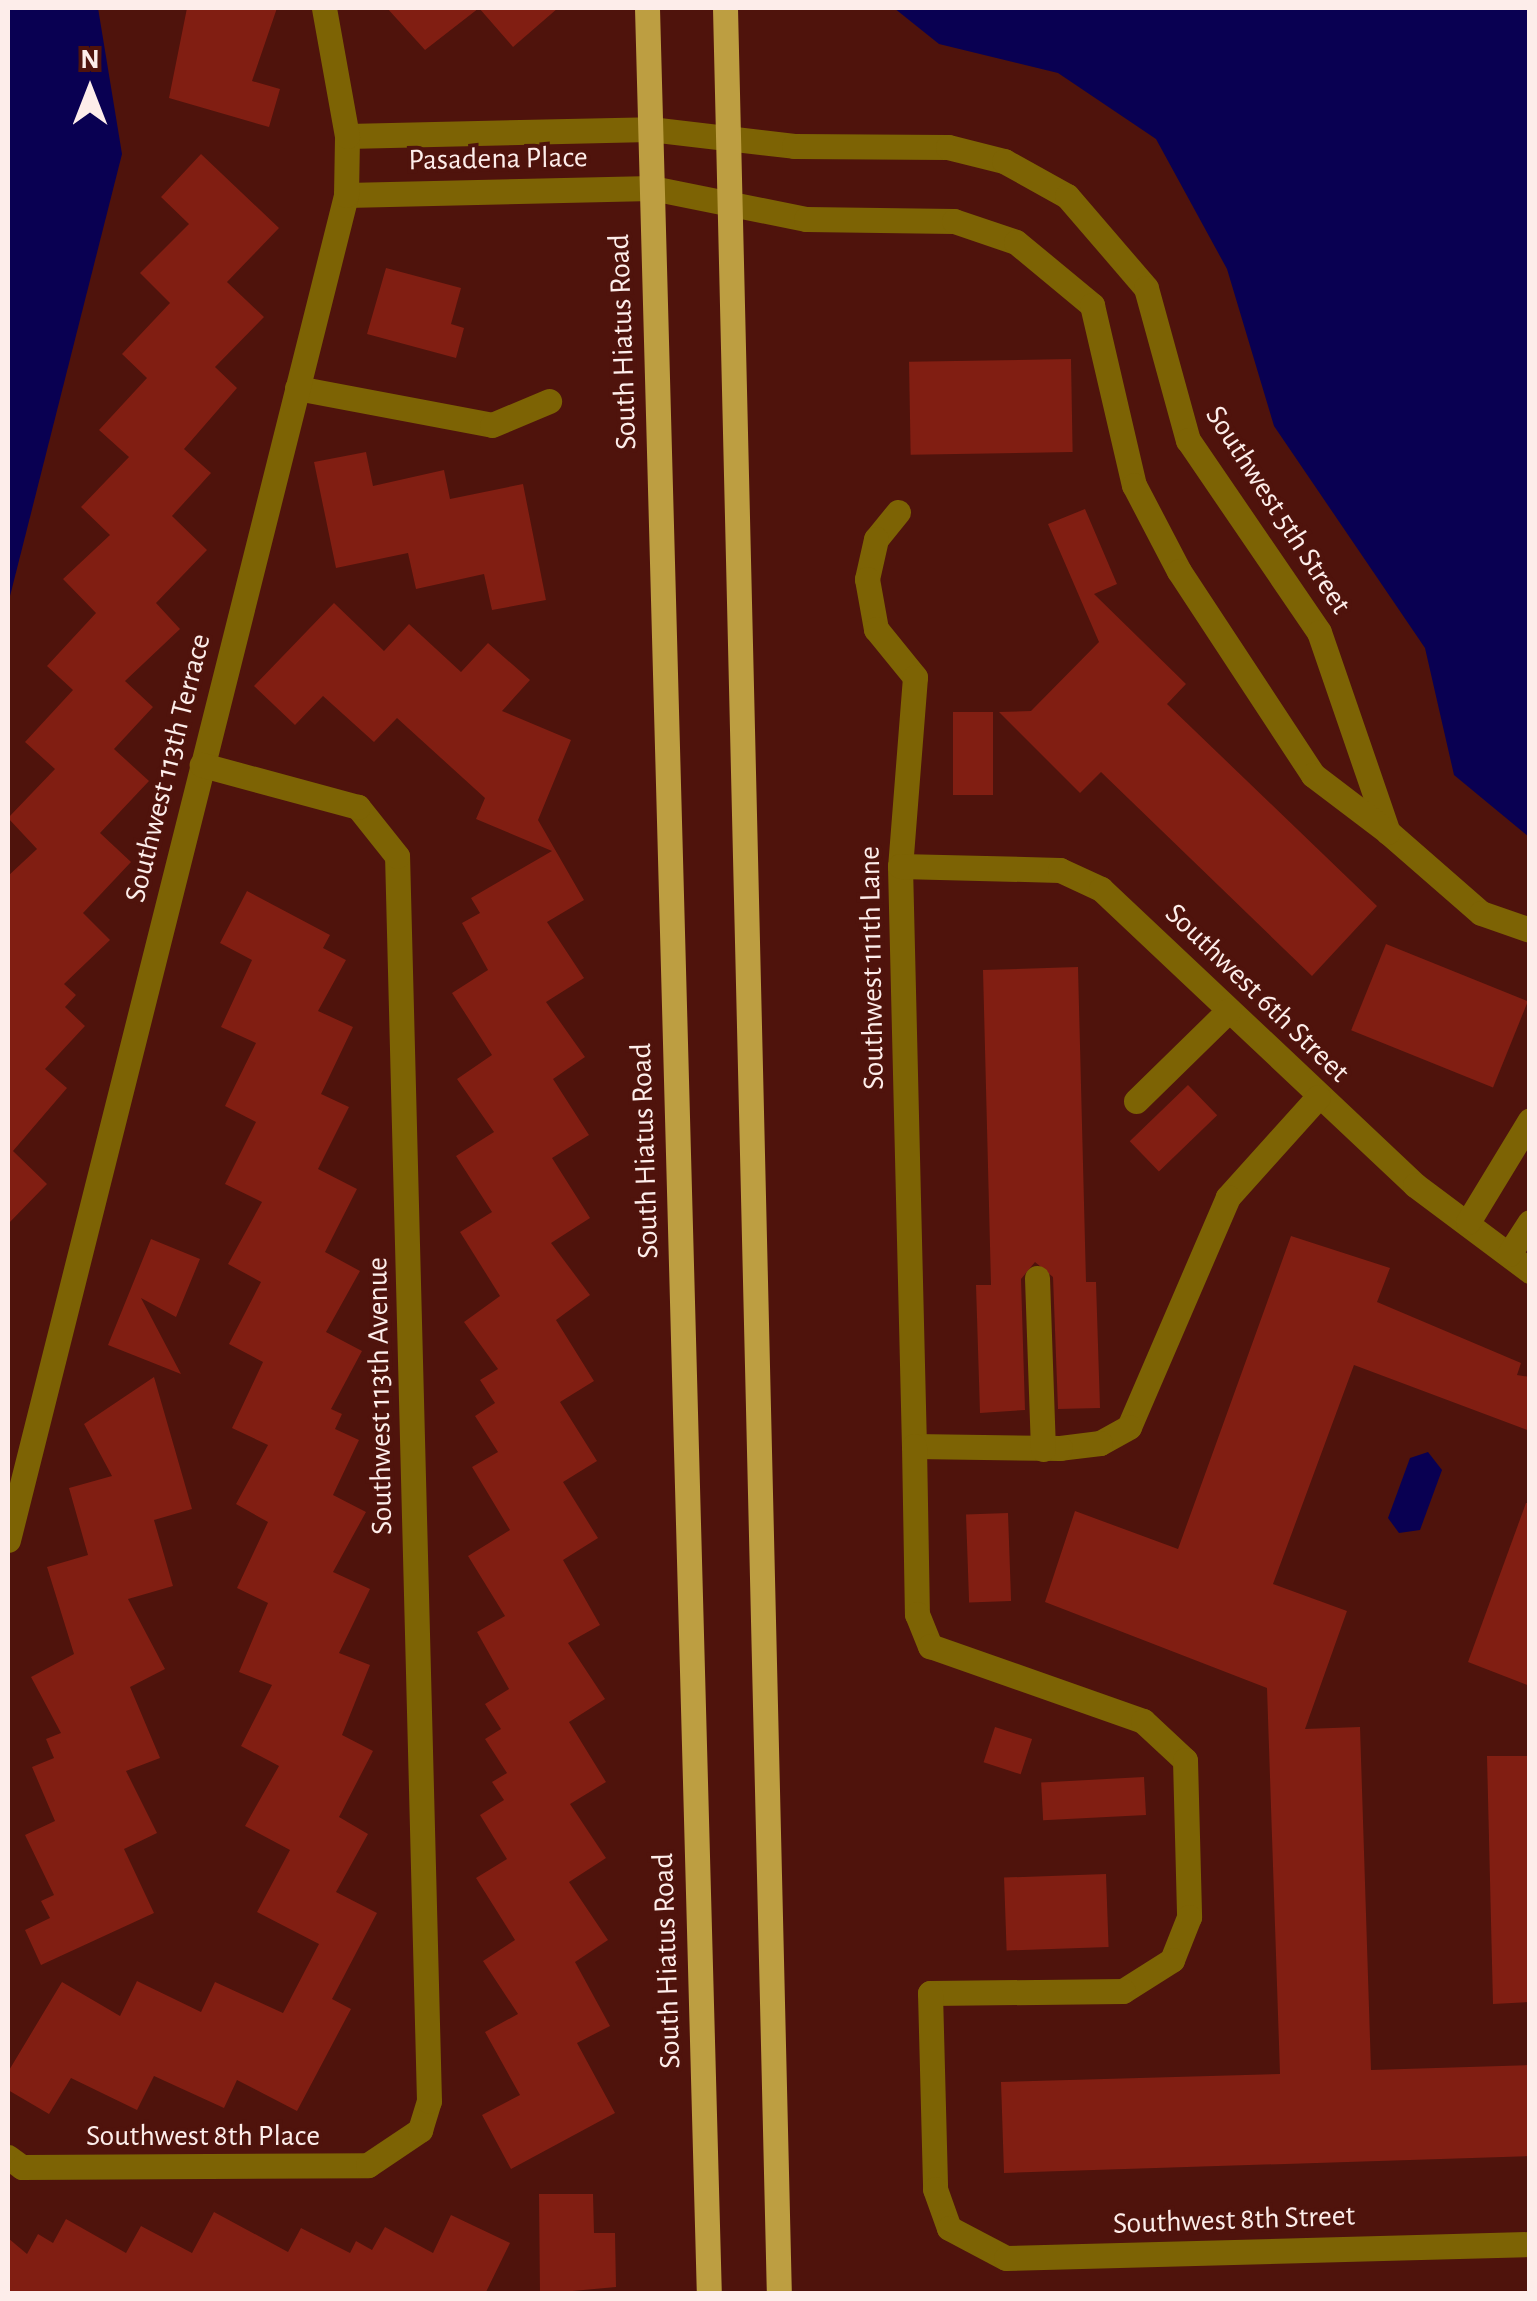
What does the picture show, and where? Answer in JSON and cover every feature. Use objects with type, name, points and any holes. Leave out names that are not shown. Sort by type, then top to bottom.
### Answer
[{"type":"main road","name":"South Hiatus Road","points":[[647,8],[708,2294]]},
{"type":"main road","points":[[725,8],[779,2294]]},
{"type":"street","name":"Southwest 113th Terrace","points":[[8,1540],[346,195],[347,136],[324,8]]},
{"type":"street","name":"Pasadena Place","points":[[347,136],[650,129]]},
{"type":"street","name":"Southwest 5th Street","points":[[650,129],[728,133],[794,146],[975,152],[1036,177],[1098,222],[1146,288],[1188,440],[1319,632],[1388,832]]},
{"type":"street","name":"Pasadena Place","points":[[346,195],[652,188]]},
{"type":"street","name":"Southwest 5th Street","points":[[652,188],[806,219],[954,221],[1016,242],[1058,270],[1092,305],[1134,485],[1178,571],[1313,775],[1388,832],[1481,913],[1530,930]]},
{"type":"street","points":[[297,388],[492,425],[549,401]]},
{"type":"street","name":"Southwest 111th Lane","points":[[898,512],[876,539],[867,578],[876,630],[914,676],[900,866],[917,1614],[930,1646],[1143,1720],[1185,1760],[1189,1917],[1172,1960],[1124,1991],[930,1993],[935,2188],[949,2228]]},
{"type":"street","name":"Southwest 113th Avenue","points":[[202,765],[358,806],[397,856],[429,2101],[399,2152]]},
{"type":"street","name":"Southwest 6th Street","points":[[900,866],[1060,870],[1101,889],[1318,1098],[1520,1263]]},
{"type":"street","points":[[1136,1101],[1228,1011]]},
{"type":"street","points":[[914,1446],[1043,1449],[1100,1443],[1128,1426],[1228,1197],[1318,1098]]},
{"type":"street","points":[[1468,1222],[1530,1120]]},
{"type":"street","points":[[1520,1263],[1530,1222]]},
{"type":"street","points":[[1037,1278],[1043,1449]]},
{"type":"street","name":"Southwest 8th Place","points":[[8,2157],[22,2167],[332,2169],[399,2152]]},
{"type":"street","name":"Southwest 8th Street","points":[[949,2228],[1006,2258],[1530,2244]]},
{"type":"shaded area","points":[[8,8],[98,8],[122,154],[8,604]]},
{"type":"shaded area","points":[[894,8],[1529,8],[1529,837],[1454,775],[1425,648],[1274,426],[1227,269],[1156,139],[1058,73],[939,44]]},
{"type":"shaded area","points":[[1428,1452],[1442,1470],[1420,1530],[1399,1533],[1388,1518],[1410,1458]]},
{"type":"building","points":[[187,8],[277,8],[252,81],[280,89],[269,127],[169,98]]},
{"type":"building","points":[[387,8],[479,8],[425,50]]},
{"type":"building","points":[[479,8],[558,8],[513,47]]},
{"type":"building","points":[[201,154],[279,228],[227,282],[264,317],[215,367],[237,388],[184,449],[211,473],[172,516],[207,550],[156,603],[180,629],[125,681],[153,707],[114,749],[149,781],[100,833],[131,862],[83,913],[110,940],[64,984],[76,995],[65,1007],[85,1026],[45,1069],[67,1088],[13,1151],[47,1184],[8,1224],[8,876],[37,849],[8,818],[55,769],[25,742],[73,690],[47,666],[96,613],[63,579],[110,535],[81,507],[129,457],[99,430],[147,378],[122,354],[170,303],[140,273],[189,224],[161,197]]},
{"type":"building","points":[[386,268],[461,288],[451,324],[464,328],[456,358],[367,334]]},
{"type":"building","points":[[1071,359],[1073,452],[911,455],[909,362]]},
{"type":"building","points":[[366,452],[373,486],[444,470],[450,499],[523,484],[546,600],[492,610],[484,574],[416,589],[408,553],[336,568],[314,462]]},
{"type":"building","points":[[1085,509],[1117,584],[1094,594],[1186,684],[1167,704],[1377,906],[1312,976],[1101,772],[1080,793],[999,712],[1031,711],[1099,642],[1048,524]]},
{"type":"building","points":[[334,603],[384,651],[409,624],[461,672],[488,643],[530,680],[502,711],[571,740],[538,820],[584,900],[547,922],[584,978],[546,1002],[585,1057],[553,1079],[589,1135],[552,1158],[590,1218],[551,1243],[590,1295],[556,1320],[594,1381],[560,1402],[597,1461],[563,1482],[598,1538],[563,1560],[600,1625],[568,1643],[605,1699],[569,1722],[606,1782],[570,1804],[606,1858],[569,1882],[608,1940],[575,1962],[610,2026],[577,2043],[615,2113],[511,2169],[482,2115],[520,2095],[485,2032],[518,2014],[483,1961],[515,1940],[476,1878],[507,1859],[480,1815],[504,1800],[492,1782],[507,1773],[485,1739],[501,1729],[485,1704],[509,1689],[477,1632],[505,1616],[468,1556],[510,1530],[472,1467],[498,1452],[475,1416],[495,1403],[480,1380],[498,1369],[464,1322],[500,1296],[460,1232],[492,1212],[456,1156],[494,1132],[457,1079],[492,1055],[452,993],[488,970],[462,923],[480,913],[471,898],[552,851],[476,819],[485,798],[397,718],[374,742],[323,696],[295,725],[254,686]]},
{"type":"building","points":[[953,712],[993,712],[993,795],[953,795]]},
{"type":"building","points":[[247,891],[330,935],[323,948],[346,960],[318,1011],[353,1027],[321,1094],[349,1107],[318,1169],[357,1189],[325,1252],[360,1271],[326,1332],[362,1351],[331,1409],[342,1414],[335,1429],[359,1440],[333,1495],[366,1512],[333,1572],[370,1589],[339,1653],[370,1665],[342,1735],[373,1751],[339,1817],[368,1834],[336,1892],[377,1913],[332,1999],[351,2009],[297,2111],[237,2080],[224,2108],[154,2076],[137,2110],[71,2078],[49,2114],[8,2090],[8,2072],[62,1982],[120,2016],[137,1981],[201,2012],[215,1982],[283,2013],[319,1944],[257,1912],[290,1850],[245,1826],[279,1766],[241,1746],[272,1685],[239,1672],[268,1603],[237,1588],[268,1522],[236,1504],[268,1445],[232,1428],[263,1362],[229,1344],[261,1282],[228,1264],[262,1202],[225,1184],[256,1122],[225,1106],[256,1043],[221,1027],[252,960],[220,943]]},
{"type":"building","points":[[1386,944],[1528,1001],[1493,1088],[1351,1030]]},
{"type":"building","points":[[1078,967],[1086,1282],[1096,1282],[1100,1408],[1058,1409],[1053,1277],[1035,1262],[1021,1279],[1025,1410],[980,1413],[976,1285],[991,1285],[983,970]]},
{"type":"building","points":[[1188,1085],[1217,1115],[1159,1171],[1130,1141]]},
{"type":"building","points":[[1291,1236],[1390,1268],[1377,1302],[1521,1363],[1517,1375],[1530,1377],[1530,1431],[1354,1365],[1273,1584],[1347,1611],[1305,1729],[1360,1727],[1371,2070],[1530,2065],[1530,2156],[1004,2173],[1001,2082],[1280,2074],[1267,1688],[1045,1602],[1075,1511],[1178,1549]]},
{"type":"building","points":[[151,1239],[200,1259],[176,1317],[141,1298],[181,1374],[108,1345]]},
{"type":"building","points":[[154,1377],[192,1509],[154,1520],[173,1586],[128,1599],[165,1669],[130,1687],[160,1758],[126,1771],[157,1833],[124,1849],[154,1913],[41,1965],[25,1930],[50,1918],[41,1901],[54,1895],[25,1835],[55,1821],[32,1767],[54,1758],[46,1739],[61,1733],[31,1677],[74,1654],[47,1567],[88,1555],[69,1488],[112,1476],[84,1424]]},
{"type":"building","points":[[1526,1503],[1530,1503],[1530,1686],[1468,1662]]},
{"type":"building","points":[[1008,1513],[1011,1601],[969,1602],[966,1514]]},
{"type":"building","points":[[995,1727],[1032,1739],[1021,1774],[984,1762]]},
{"type":"building","points":[[1487,1756],[1530,1756],[1530,2002],[1493,2004]]},
{"type":"building","points":[[1144,1777],[1146,1815],[1043,1820],[1041,1782]]},
{"type":"building","points":[[1106,1874],[1109,1947],[1007,1951],[1004,1878]]},
{"type":"building","points":[[539,2194],[593,2194],[594,2233],[615,2233],[616,2287],[540,2294]]},
{"type":"building","points":[[214,2212],[288,2252],[301,2228],[350,2253],[356,2241],[372,2250],[385,2227],[433,2253],[451,2215],[510,2243],[485,2294],[8,2294],[8,2238],[27,2254],[38,2234],[53,2243],[66,2219],[126,2253],[141,2226],[192,2253]]}]
